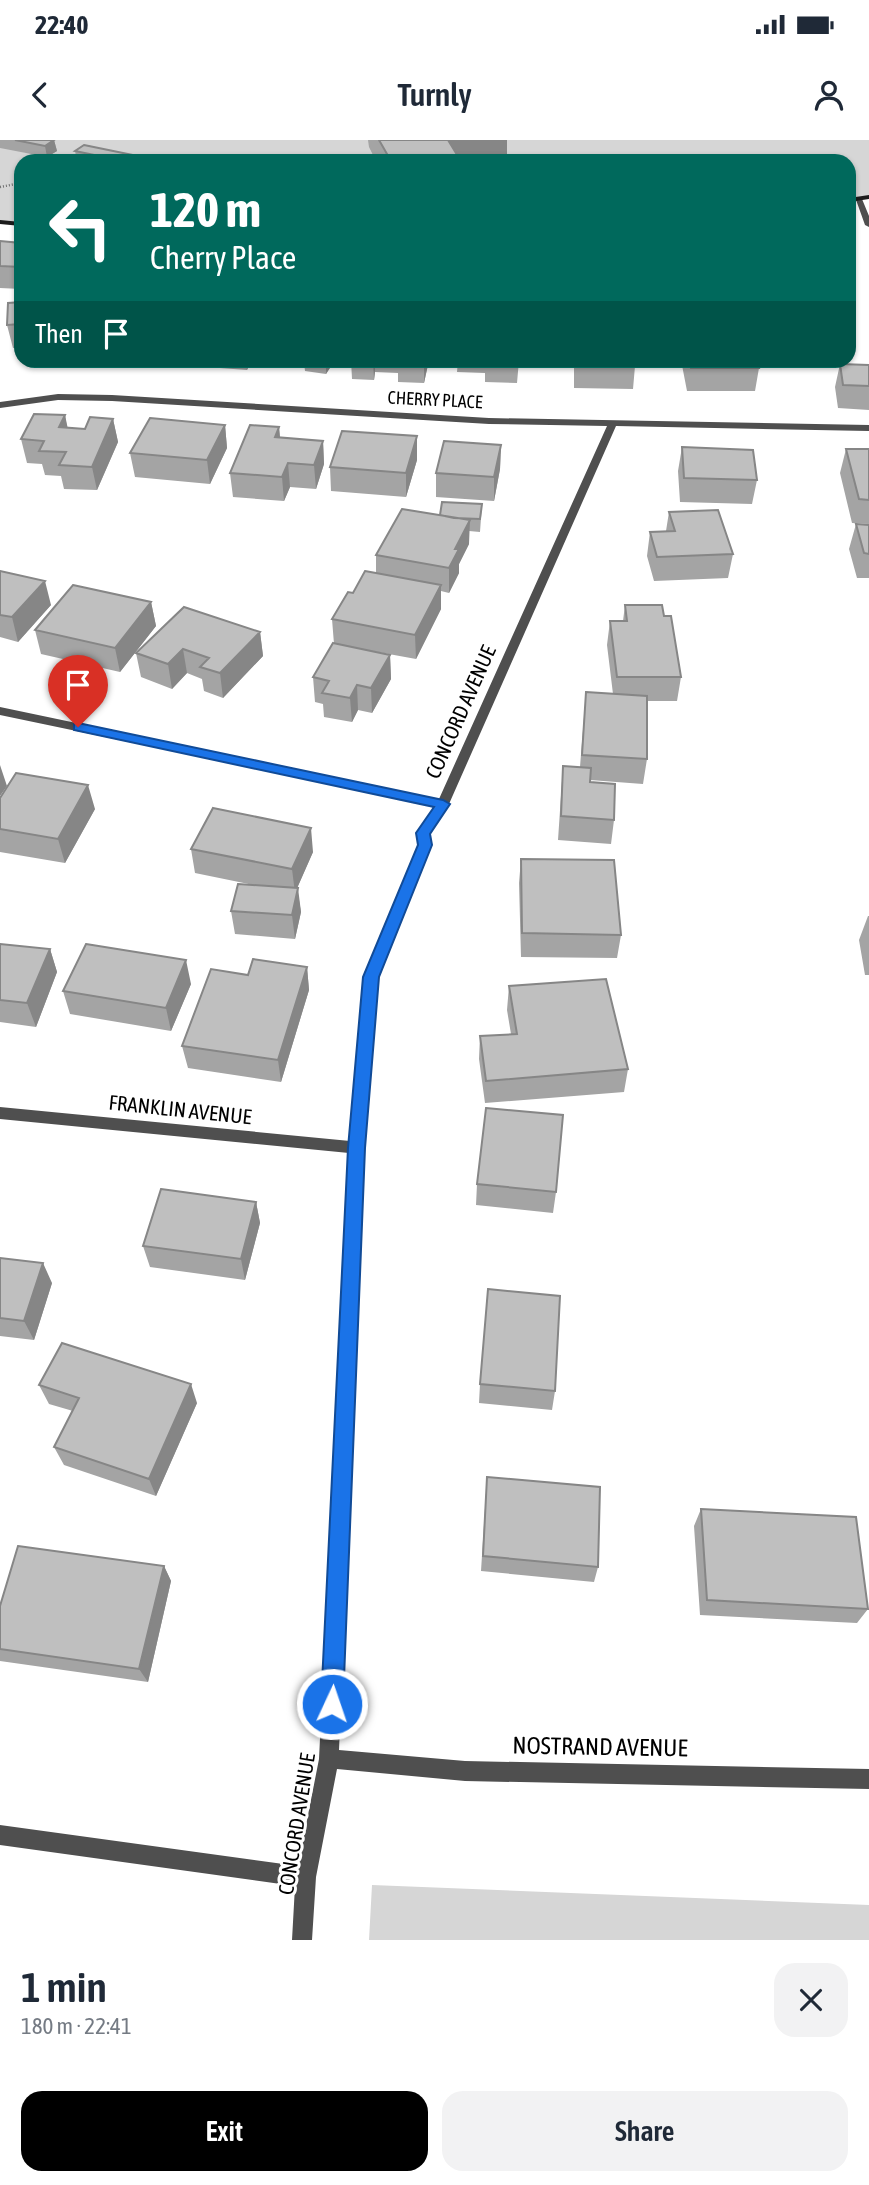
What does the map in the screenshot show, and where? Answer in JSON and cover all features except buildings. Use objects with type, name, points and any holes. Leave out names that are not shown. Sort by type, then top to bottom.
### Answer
[{"type":"street","points":[[869,197],[858,199],[869,225]]},
{"type":"street","name":"CHERRY PLACE","points":[[0,405],[58,397],[112,398],[489,421],[869,428]]},
{"type":"street","name":"CONCORD AVENUE","points":[[302,1940],[306,1877],[330,1759],[357,1148],[371,977],[425,845],[423,833],[443,804],[612,424]]},
{"type":"street","points":[[0,710],[443,804]]},
{"type":"street","name":"FRANKLIN AVENUE","points":[[0,1113],[357,1148]]},
{"type":"street","name":"NOSTRAND AVENUE","points":[[330,1759],[465,1771],[869,1779]]},
{"type":"street","points":[[0,1835],[306,1877]]},
{"type":"shaded area","points":[[0,140],[869,140],[869,197],[856,199],[856,154],[14,154],[14,223],[0,222]]},
{"type":"shaded area","points":[[372,1885],[869,1905],[869,1940],[369,1940]]},
{"type":"route","points":[[78,727],[443,804],[423,833],[425,845],[371,977],[357,1148],[332,1704]]}]
